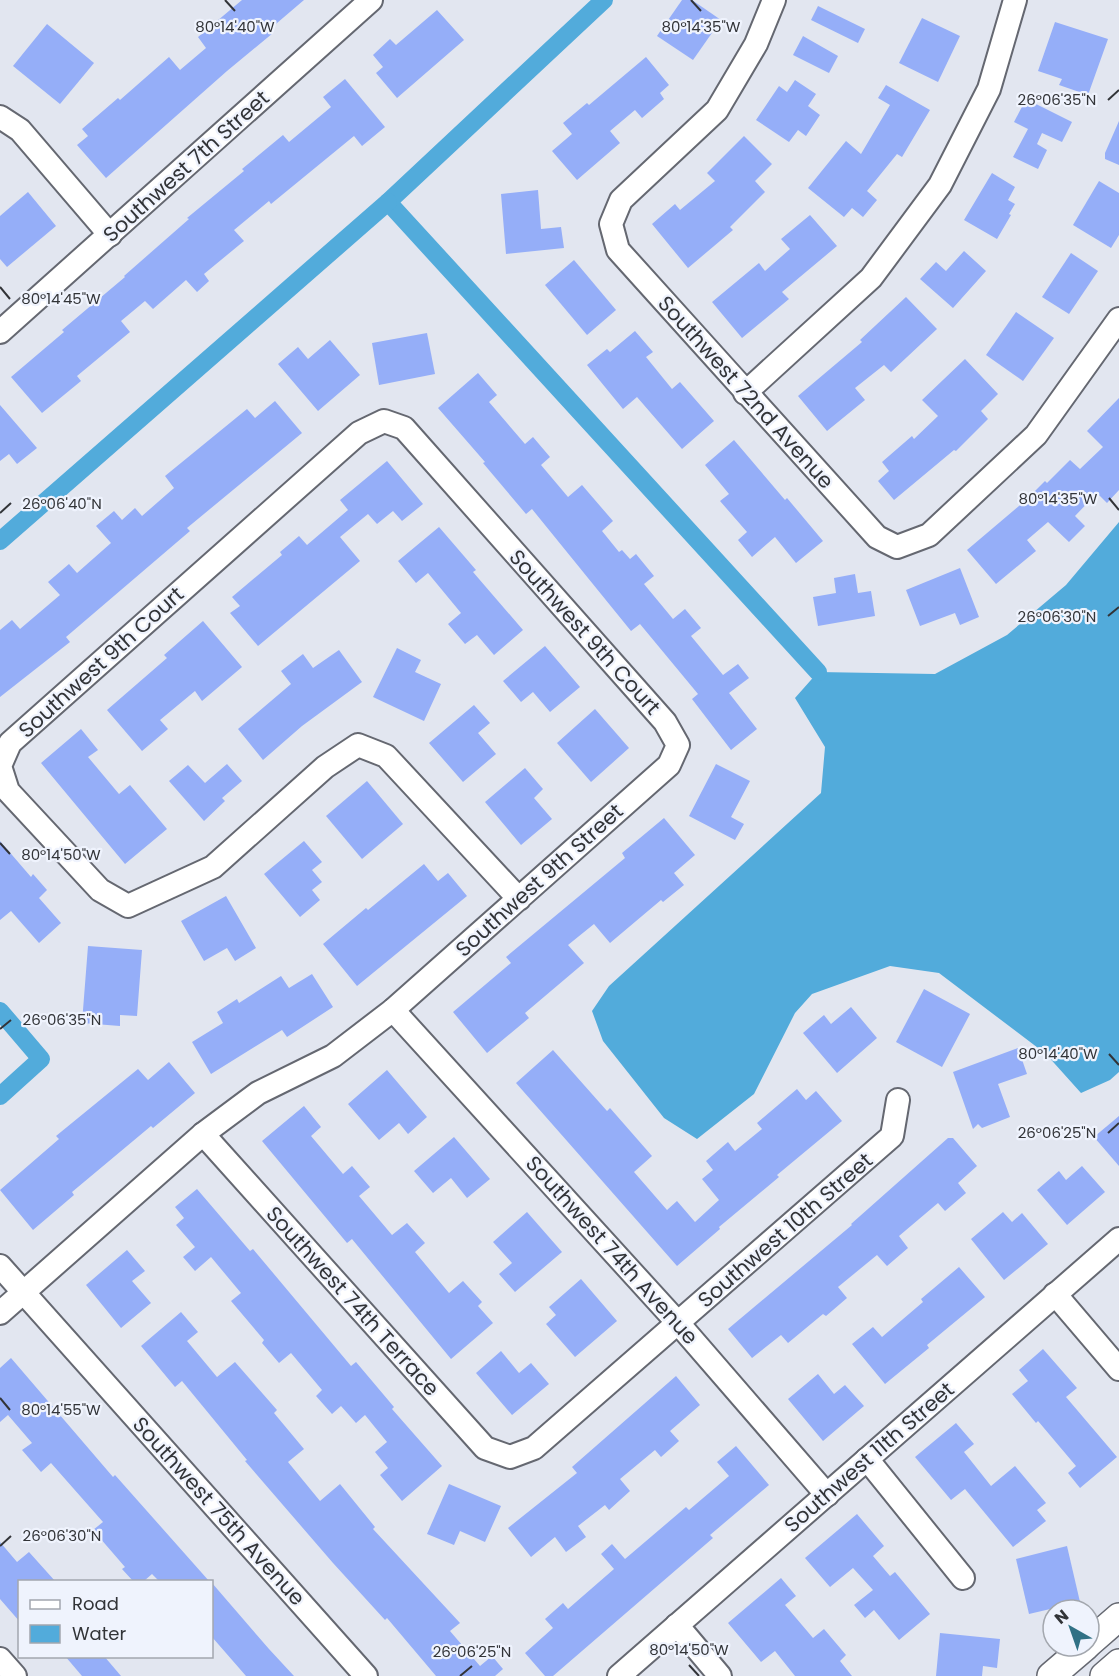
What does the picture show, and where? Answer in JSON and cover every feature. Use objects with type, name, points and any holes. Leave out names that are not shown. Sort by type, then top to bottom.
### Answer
[{"type":"main road","points":[[1101,1633],[1119,1617]]},
{"type":"main road","points":[[1051,1676],[1072,1658]]},
{"type":"main road","points":[[1104,1676],[1119,1663]]},
{"type":"street","name":"Southwest 7th Street","points":[[0,332],[371,0]]},
{"type":"street","name":"Southwest 72nd Avenue","points":[[774,0],[756,44],[717,111],[621,200],[611,224],[618,250],[877,537],[897,547],[929,536],[1036,435],[1119,319]]},
{"type":"street","points":[[745,393],[871,278],[940,184],[989,89],[1015,0]]},
{"type":"street","points":[[0,117],[20,130],[110,235]]},
{"type":"street","name":"Southwest 9th Court","points":[[519,899],[386,756],[358,745],[325,767],[213,867],[128,906],[100,890],[8,791],[0,766],[10,743],[359,432],[384,421],[404,428],[666,722],[678,745]]},
{"type":"street","name":"Southwest 9th Street","points":[[203,1134],[258,1093],[333,1056],[393,1010],[669,765],[678,745]]},
{"type":"street","name":"Southwest 74th Avenue","points":[[393,1010],[678,1323],[827,1494]]},
{"type":"street","name":"Southwest 10th Street","points":[[510,1457],[534,1448],[892,1136],[898,1100]]},
{"type":"street","points":[[0,1313],[203,1134]]},
{"type":"street","name":"Southwest 74th Terrace","points":[[203,1134],[485,1448],[510,1457]]},
{"type":"street","name":"Southwest 11th Street","points":[[619,1676],[1119,1239]]},
{"type":"street","name":"Southwest 75th Avenue","points":[[0,1266],[366,1676]]},
{"type":"street","points":[[1055,1294],[1119,1369]]},
{"type":"street","points":[[867,1459],[963,1578]]},
{"type":"street","points":[[677,1625],[720,1676]]},
{"type":"street","points":[[0,1659],[15,1676]]},
{"type":"water","points":[[1119,522],[1119,1072],[1110,1080],[1081,1093],[1046,1054],[939,973],[890,966],[812,994],[795,1013],[754,1094],[697,1139],[664,1118],[603,1041],[592,1011],[609,986],[821,793],[825,747],[795,698],[818,672],[935,674],[1007,635],[1066,585]]},
{"type":"building","points":[[242,0],[304,0],[270,29],[273,33],[106,178],[77,145],[88,136],[82,129],[118,98],[120,100],[169,57],[180,70],[206,48],[198,37]]},
{"type":"building","points":[[682,0],[692,0],[721,20],[693,60],[657,36]]},
{"type":"building","points":[[818,6],[865,29],[858,43],[811,20]]},
{"type":"building","points":[[437,10],[464,40],[397,98],[376,73],[383,67],[373,55],[390,39],[396,45]]},
{"type":"building","points":[[922,18],[960,36],[938,82],[899,63]]},
{"type":"building","points":[[1055,22],[1108,39],[1088,95],[1059,85],[1062,79],[1038,71]]},
{"type":"building","points":[[47,24],[94,63],[60,104],[13,66]]},
{"type":"building","points":[[803,36],[838,56],[829,73],[793,55]]},
{"type":"building","points":[[646,57],[669,85],[660,93],[664,99],[642,118],[635,110],[610,131],[620,143],[577,180],[552,151],[572,134],[563,123],[587,103],[589,105]]},
{"type":"building","points":[[345,79],[385,127],[362,146],[354,136],[271,204],[269,201],[234,230],[244,241],[204,274],[209,281],[197,292],[186,280],[153,309],[145,301],[121,321],[130,332],[77,376],[81,381],[42,413],[11,377],[189,219],[187,218],[244,171],[242,169],[283,135],[289,142],[331,107],[323,97]]},
{"type":"building","points":[[795,80],[816,94],[808,106],[820,115],[806,136],[798,130],[789,142],[756,120],[779,86],[787,92]]},
{"type":"building","points":[[886,85],[930,110],[902,157],[897,154],[867,191],[877,200],[863,217],[852,208],[844,217],[808,188],[846,141],[861,154],[890,105],[878,98]]},
{"type":"building","points":[[1026,99],[1072,122],[1062,142],[1042,133],[1037,144],[1047,150],[1038,169],[1013,157],[1028,129],[1014,122]]},
{"type":"building","points":[[1119,121],[1119,165],[1105,159],[1105,153]]},
{"type":"building","points":[[744,136],[772,164],[755,181],[765,192],[730,227],[733,230],[688,268],[652,224],[675,204],[680,210],[715,181],[707,173]]},
{"type":"building","points":[[992,173],[1015,187],[1008,200],[1015,204],[997,239],[964,220]]},
{"type":"building","points":[[1099,181],[1119,193],[1119,235],[1111,248],[1073,225]]},
{"type":"building","points":[[538,190],[541,229],[561,227],[564,248],[506,254],[501,194]]},
{"type":"building","points":[[28,192],[56,226],[7,267],[0,259],[0,216]]},
{"type":"building","points":[[810,215],[837,246],[782,292],[789,299],[742,338],[712,302],[759,263],[765,271],[790,249],[781,239]]},
{"type":"building","points":[[964,251],[986,271],[953,308],[920,279],[936,262],[946,271]]},
{"type":"building","points":[[1071,253],[1098,271],[1069,314],[1042,297]]},
{"type":"building","points":[[574,260],[616,310],[587,335],[545,285]]},
{"type":"building","points":[[906,297],[937,329],[891,372],[884,365],[855,388],[865,400],[827,431],[798,396],[862,342],[860,340]]},
{"type":"building","points":[[1016,312],[1054,338],[1023,381],[986,355]]},
{"type":"building","points":[[635,331],[653,352],[646,357],[672,389],[680,382],[714,421],[682,449],[637,397],[623,409],[587,365],[607,349],[610,352]]},
{"type":"building","points":[[427,333],[435,374],[379,385],[372,343]]},
{"type":"building","points":[[330,340],[360,375],[318,411],[278,364],[298,347],[308,359]]},
{"type":"building","points":[[965,359],[998,394],[981,411],[988,419],[956,451],[954,450],[894,500],[878,481],[889,471],[882,462],[912,436],[914,439],[938,416],[922,400]]},
{"type":"building","points":[[478,373],[497,395],[489,402],[525,444],[533,437],[550,457],[541,465],[568,497],[582,485],[613,521],[602,531],[619,552],[622,550],[630,559],[636,554],[654,576],[644,584],[673,619],[685,609],[701,628],[691,636],[723,675],[738,664],[749,678],[729,693],[757,729],[731,750],[692,699],[698,694],[640,624],[631,631],[532,509],[526,514],[438,408]]},
{"type":"building","points":[[1119,398],[1119,490],[1107,503],[1097,493],[1075,516],[1085,526],[1069,542],[1048,522],[1027,540],[1036,551],[996,584],[967,550],[1045,481],[1047,483],[1070,460],[1080,469],[1103,447],[1087,431]]},
{"type":"building","points":[[275,401],[302,433],[187,528],[190,531],[66,637],[70,642],[0,697],[0,630],[12,620],[20,629],[60,595],[48,582],[69,564],[77,573],[111,543],[96,526],[114,511],[122,520],[135,508],[142,516],[174,488],[165,476],[247,409],[255,418]]},
{"type":"building","points":[[0,405],[37,448],[17,464],[9,454],[0,461]]},
{"type":"building","points":[[734,440],[823,541],[796,563],[775,537],[752,557],[738,540],[747,532],[720,501],[729,494],[705,465]]},
{"type":"building","points":[[387,461],[423,504],[402,521],[393,511],[377,524],[368,514],[340,537],[360,561],[258,646],[230,613],[240,606],[232,597],[282,555],[280,552],[299,536],[307,545],[348,510],[340,500]]},
{"type":"building","points":[[439,527],[476,570],[473,572],[523,630],[494,655],[477,635],[465,644],[448,624],[461,613],[428,573],[416,583],[398,561]]},
{"type":"building","points":[[960,568],[979,617],[960,625],[955,613],[920,626],[906,590]]},
{"type":"building","points":[[855,574],[858,593],[871,591],[875,616],[818,626],[813,597],[836,593],[834,578]]},
{"type":"building","points":[[203,621],[242,667],[202,701],[195,691],[160,720],[168,729],[142,751],[107,710],[167,658],[164,655]]},
{"type":"building","points":[[545,646],[580,687],[550,712],[533,692],[521,702],[503,681]]},
{"type":"building","points":[[397,648],[421,660],[415,672],[441,684],[424,721],[373,697]]},
{"type":"building","points":[[339,650],[362,682],[302,726],[263,760],[238,729],[291,684],[281,671],[303,654],[313,668]]},
{"type":"building","points":[[474,705],[490,723],[478,733],[496,754],[463,782],[429,743]]},
{"type":"building","points":[[595,709],[629,748],[591,782],[557,743]]},
{"type":"building","points":[[81,729],[98,750],[88,757],[119,794],[130,785],[167,829],[125,864],[41,763]]},
{"type":"building","points":[[227,764],[242,781],[222,798],[225,801],[204,821],[169,781],[188,765],[205,783]]},
{"type":"building","points":[[716,764],[750,781],[731,817],[744,824],[735,840],[689,816]]},
{"type":"building","points":[[525,768],[543,789],[534,798],[552,819],[521,845],[485,802]]},
{"type":"building","points":[[367,781],[403,824],[362,859],[326,816]]},
{"type":"building","points":[[664,818],[695,855],[674,873],[684,885],[663,902],[661,900],[610,943],[594,924],[568,945],[584,963],[525,1013],[529,1018],[487,1053],[453,1012],[511,963],[506,957],[625,858],[622,853]]},
{"type":"building","points":[[0,841],[31,877],[33,874],[47,890],[39,898],[61,923],[39,943],[11,911],[0,920]]},
{"type":"building","points":[[304,841],[322,862],[312,870],[322,882],[312,890],[320,900],[300,917],[264,874]]},
{"type":"building","points":[[424,864],[438,881],[448,873],[467,896],[357,986],[323,944]]},
{"type":"building","points":[[226,896],[256,948],[235,961],[227,948],[204,961],[181,921]]},
{"type":"building","points":[[88,946],[142,950],[137,1016],[120,1015],[120,1026],[82,1023]]},
{"type":"building","points":[[312,974],[333,1007],[287,1037],[282,1030],[211,1074],[192,1042],[223,1023],[217,1012],[237,999],[239,1003],[281,976],[289,988]]},
{"type":"building","points":[[924,989],[970,1014],[942,1067],[896,1042]]},
{"type":"building","points":[[851,1007],[877,1038],[837,1073],[803,1033],[824,1015],[831,1024]]},
{"type":"building","points":[[1018,1048],[1027,1074],[998,1084],[1010,1117],[982,1128],[978,1124],[973,1129],[953,1072]]},
{"type":"building","points":[[553,1050],[607,1111],[610,1108],[652,1156],[634,1172],[667,1210],[677,1201],[695,1222],[719,1200],[702,1179],[713,1170],[706,1161],[728,1142],[735,1151],[762,1129],[757,1123],[797,1089],[806,1100],[816,1091],[842,1121],[777,1175],[779,1177],[677,1266],[516,1083]]},
{"type":"building","points":[[169,1062],[195,1093],[153,1128],[151,1126],[72,1192],[74,1195],[33,1230],[0,1190],[59,1139],[56,1136],[138,1069],[148,1080]]},
{"type":"building","points":[[387,1070],[427,1117],[408,1134],[399,1123],[379,1140],[348,1104]]},
{"type":"building","points":[[304,1106],[321,1127],[311,1136],[343,1174],[352,1166],[370,1187],[359,1196],[392,1235],[407,1223],[425,1243],[415,1252],[449,1293],[463,1281],[482,1302],[478,1306],[493,1323],[451,1359],[352,1239],[347,1243],[262,1141]]},
{"type":"building","points":[[1119,1116],[1119,1166],[1094,1137]]},
{"type":"building","points":[[454,1137],[490,1179],[467,1198],[451,1178],[433,1193],[414,1171]]},
{"type":"building","points":[[948,1138],[953,1138],[977,1166],[958,1183],[966,1193],[945,1211],[938,1203],[899,1236],[908,1248],[887,1266],[877,1255],[838,1287],[847,1298],[826,1316],[823,1314],[788,1343],[781,1335],[752,1358],[728,1329],[852,1225]]},
{"type":"building","points":[[1082,1166],[1105,1192],[1067,1225],[1037,1190],[1059,1171],[1066,1180]]},
{"type":"building","points":[[197,1189],[250,1251],[253,1249],[351,1366],[356,1362],[394,1407],[392,1409],[442,1466],[402,1501],[380,1475],[388,1468],[375,1452],[387,1442],[365,1415],[356,1423],[341,1406],[332,1414],[316,1396],[322,1390],[291,1353],[279,1363],[262,1343],[264,1340],[231,1301],[241,1293],[211,1257],[195,1271],[183,1257],[195,1247],[176,1225],[184,1218],[175,1207]]},
{"type":"building","points":[[527,1212],[562,1252],[515,1292],[499,1274],[512,1263],[493,1242]]},
{"type":"building","points":[[1003,1212],[1012,1222],[1022,1213],[1048,1244],[1004,1280],[971,1239]]},
{"type":"building","points":[[127,1250],[145,1271],[132,1281],[151,1303],[121,1328],[86,1285]]},
{"type":"building","points":[[959,1267],[985,1297],[927,1345],[929,1348],[885,1384],[852,1344],[873,1327],[882,1337],[923,1302],[921,1299]]},
{"type":"building","points":[[581,1279],[617,1321],[575,1357],[546,1324],[556,1315],[549,1307]]},
{"type":"building","points":[[181,1312],[198,1332],[187,1341],[217,1377],[235,1362],[277,1410],[274,1413],[304,1449],[288,1462],[320,1501],[340,1484],[375,1527],[373,1529],[460,1623],[450,1631],[480,1666],[492,1656],[503,1669],[495,1676],[436,1676],[387,1618],[385,1620],[333,1563],[245,1461],[247,1460],[182,1381],[175,1387],[141,1346]]},
{"type":"building","points":[[1043,1349],[1077,1388],[1066,1397],[1117,1457],[1080,1488],[1068,1473],[1076,1466],[1012,1394],[1028,1381],[1019,1370]]},
{"type":"building","points":[[501,1351],[519,1373],[531,1363],[549,1384],[512,1415],[476,1373]]},
{"type":"building","points":[[11,1358],[113,1477],[115,1475],[208,1580],[158,1580],[152,1574],[145,1580],[132,1580],[122,1569],[125,1567],[93,1530],[103,1522],[51,1463],[41,1472],[22,1450],[32,1443],[8,1415],[0,1422],[0,1368]]},
{"type":"building","points":[[818,1374],[834,1394],[845,1385],[864,1406],[823,1441],[788,1399]]},
{"type":"building","points":[[676,1376],[700,1405],[670,1431],[679,1441],[661,1457],[655,1450],[620,1479],[630,1491],[609,1510],[605,1505],[578,1526],[586,1537],[566,1552],[555,1537],[531,1557],[508,1528],[577,1473],[572,1467]]},
{"type":"building","points":[[956,1423],[974,1444],[964,1452],[991,1486],[1015,1466],[1046,1503],[1037,1510],[1046,1521],[1013,1547],[965,1489],[951,1500],[915,1457]]},
{"type":"building","points":[[736,1446],[769,1485],[710,1535],[713,1538],[553,1676],[545,1676],[525,1653],[553,1628],[545,1619],[563,1603],[568,1609],[614,1569],[601,1554],[612,1544],[625,1559],[686,1507],[689,1510],[729,1476],[717,1462]]},
{"type":"building","points":[[449,1484],[501,1506],[485,1542],[460,1531],[454,1545],[427,1534]]},
{"type":"building","points":[[857,1514],[884,1546],[873,1556],[890,1576],[895,1572],[930,1614],[899,1640],[874,1610],[865,1618],[854,1605],[873,1590],[853,1568],[830,1587],[805,1558]]},
{"type":"building","points":[[0,1542],[17,1562],[29,1552],[54,1580],[18,1580],[18,1620],[0,1599]]},
{"type":"building","points":[[1067,1546],[1079,1598],[1041,1598],[1041,1611],[1029,1614],[1016,1559]]},
{"type":"building","points":[[781,1578],[796,1596],[785,1605],[813,1638],[824,1629],[846,1655],[840,1661],[852,1676],[795,1676],[775,1651],[761,1662],[728,1623]]},
{"type":"building","points":[[213,1584],[294,1676],[246,1676],[213,1638]]},
{"type":"building","points":[[940,1633],[1000,1639],[997,1668],[983,1666],[982,1676],[936,1676]]},
{"type":"building","points":[[67,1658],[106,1658],[121,1676],[82,1676]]},
{"type":"waterway","points":[[604,0],[388,202],[818,672]]},
{"type":"waterway","points":[[0,541],[388,202]]},
{"type":"waterway","points":[[0,1011],[41,1059],[0,1096]]}]
